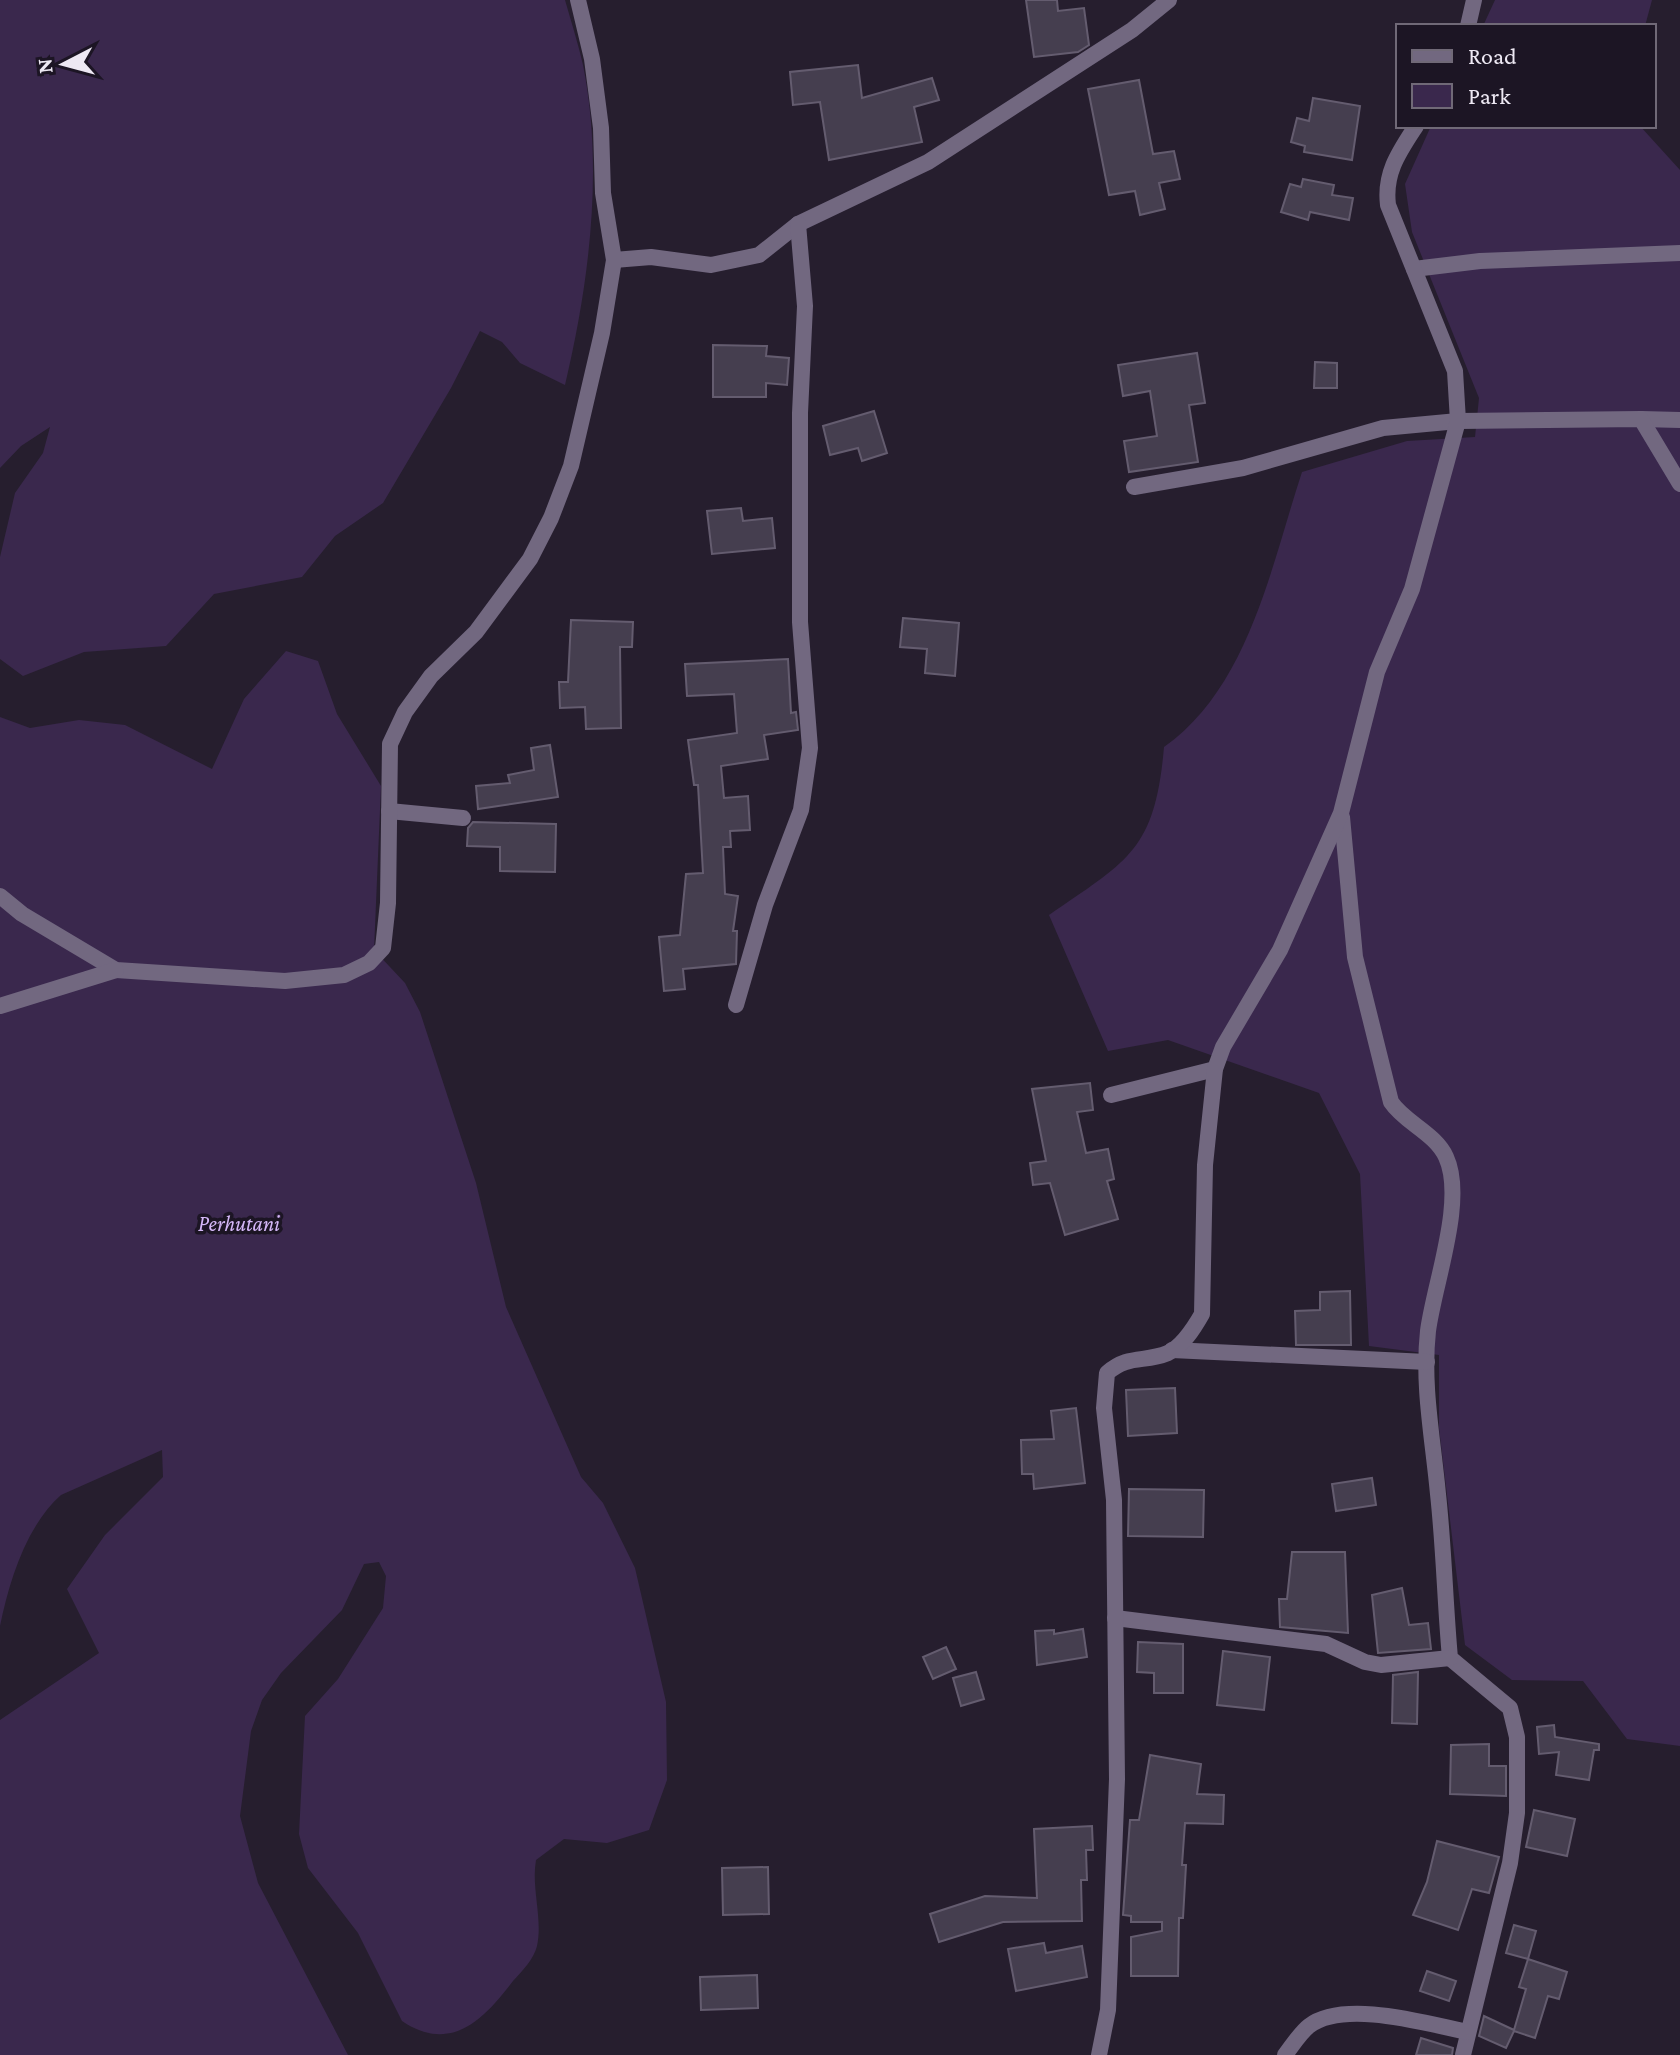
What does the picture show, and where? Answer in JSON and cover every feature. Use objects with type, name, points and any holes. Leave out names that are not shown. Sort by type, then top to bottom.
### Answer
[{"type":"street","points":[[0,1006],[116,970],[285,981],[344,975],[369,963],[383,948],[388,903],[390,744],[405,712],[431,676],[476,632],[530,559],[551,518],[571,466],[602,333],[614,260],[603,193],[601,128],[592,59],[578,0]]},
{"type":"street","points":[[1468,24],[1474,0]]},
{"type":"street","points":[[614,260],[651,257],[696,264],[727,264],[759,255],[798,224],[928,162],[1132,30],[1167,1]]},
{"type":"street","points":[[1172,1350],[1191,1333],[1202,1314],[1205,1165],[1215,1069],[1223,1047],[1280,950],[1341,813],[1377,672],[1412,589],[1458,421],[1455,371],[1388,205],[1386,182],[1395,157],[1415,128]]},
{"type":"street","points":[[736,1005],[765,905],[801,810],[810,748],[800,622],[800,413],[805,306],[798,224]]},
{"type":"street","points":[[1414,269],[1480,261],[1680,253]]},
{"type":"street","points":[[1641,419],[1680,484]]},
{"type":"street","points":[[1134,487],[1243,468],[1364,432],[1458,421],[1680,420]]},
{"type":"street","points":[[389,811],[463,818]]},
{"type":"street","points":[[1341,813],[1355,957],[1391,1102],[1399,1114],[1433,1139],[1446,1155],[1451,1173],[1451,1206],[1428,1331],[1426,1407],[1445,1557],[1450,1658]]},
{"type":"street","points":[[0,896],[22,914],[116,970]]},
{"type":"street","points":[[1111,1095],[1215,1069]]},
{"type":"street","points":[[1099,2055],[1108,2010],[1115,1838],[1114,1500],[1104,1408],[1107,1373],[1120,1361],[1172,1350],[1427,1362]]},
{"type":"street","points":[[1115,1618],[1326,1644],[1365,1662],[1381,1665],[1450,1658],[1510,1708],[1517,1737],[1517,1813],[1499,1918],[1463,2055]]},
{"type":"street","points":[[1285,2055],[1309,2025],[1341,2015],[1366,2014],[1468,2032]]},
{"type":"green space","points":[[0,0],[565,0],[583,65],[589,104],[593,185],[587,266],[565,385],[520,363],[502,342],[480,331],[451,388],[383,503],[335,536],[302,577],[214,594],[166,646],[84,652],[23,676],[0,659],[0,557],[15,493],[43,453],[50,427],[21,446],[0,468]]},
{"type":"green space","points":[[1495,0],[1652,0],[1646,24],[1484,24]]},
{"type":"green space","points":[[1430,128],[1642,128],[1680,170],[1680,1746],[1627,1739],[1583,1681],[1512,1680],[1465,1645],[1439,1428],[1439,1355],[1369,1346],[1360,1174],[1319,1093],[1168,1040],[1108,1051],[1049,915],[1118,865],[1145,831],[1160,782],[1164,747],[1193,722],[1217,692],[1237,658],[1267,584],[1302,472],[1407,441],[1475,437],[1479,398],[1412,232],[1405,184]]},
{"type":"green space","name":"Perhutani","points":[[286,651],[318,661],[337,714],[381,786],[374,950],[405,983],[420,1012],[476,1183],[506,1307],[581,1477],[603,1503],[635,1568],[666,1702],[667,1780],[649,1830],[607,1843],[564,1839],[536,1860],[537,1946],[527,1965],[478,2019],[451,2033],[436,2034],[402,2021],[358,1933],[308,1868],[299,1834],[305,1716],[338,1679],[383,1608],[386,1576],[379,1562],[364,1564],[342,1610],[281,1673],[262,1700],[251,1731],[240,1816],[258,1883],[348,2055],[0,2055],[0,1720],[99,1653],[67,1589],[105,1535],[163,1477],[162,1450],[61,1495],[29,1538],[8,1591],[0,1626],[0,717],[30,728],[79,720],[125,725],[212,769],[244,699]]},
{"type":"building","points":[[1026,0],[1057,0],[1058,11],[1084,8],[1089,45],[1078,52],[1034,57]]},
{"type":"building","points":[[858,65],[862,98],[932,78],[939,100],[914,107],[922,142],[829,160],[820,102],[793,105],[790,72]]},
{"type":"building","points":[[1139,80],[1153,154],[1174,151],[1180,179],[1159,183],[1165,209],[1140,215],[1135,191],[1109,195],[1088,89]]},
{"type":"building","points":[[1313,98],[1360,106],[1352,160],[1304,152],[1305,146],[1291,142],[1297,118],[1309,121]]},
{"type":"building","points":[[1303,179],[1334,185],[1332,195],[1353,198],[1349,220],[1310,212],[1308,220],[1281,212],[1290,184],[1301,187]]},
{"type":"building","points":[[713,345],[767,346],[766,356],[789,358],[787,385],[766,383],[766,397],[713,397]]},
{"type":"building","points":[[1197,353],[1205,403],[1189,405],[1198,462],[1129,472],[1124,441],[1157,436],[1150,391],[1123,396],[1118,365]]},
{"type":"building","points":[[1315,362],[1337,363],[1337,388],[1314,388]]},
{"type":"building","points":[[874,411],[887,453],[862,461],[858,448],[830,455],[823,426]]},
{"type":"building","points":[[741,508],[743,521],[772,518],[775,548],[712,554],[707,511]]},
{"type":"building","points":[[903,618],[959,623],[955,676],[925,673],[927,649],[900,647]]},
{"type":"building","points":[[571,620],[633,622],[632,647],[620,647],[621,728],[586,729],[585,707],[560,708],[559,682],[568,682]]},
{"type":"building","points":[[788,659],[791,713],[796,712],[798,730],[764,735],[768,759],[721,766],[724,798],[748,796],[750,830],[730,831],[731,847],[723,847],[725,894],[738,896],[733,931],[737,931],[736,964],[683,969],[685,989],[664,991],[659,937],[680,935],[686,874],[703,873],[698,785],[694,785],[688,740],[737,733],[734,694],[687,696],[685,664]]},
{"type":"building","points":[[550,745],[558,797],[478,809],[476,786],[510,783],[508,775],[534,770],[531,748]]},
{"type":"building","points":[[473,822],[556,824],[555,872],[500,871],[500,847],[467,846],[468,828]]},
{"type":"building","points":[[1090,1083],[1093,1110],[1077,1112],[1086,1153],[1108,1149],[1114,1179],[1107,1181],[1118,1219],[1065,1235],[1050,1183],[1033,1185],[1030,1163],[1046,1161],[1032,1089]]},
{"type":"building","points":[[1350,1291],[1351,1345],[1296,1345],[1295,1311],[1320,1310],[1320,1292]]},
{"type":"building","points":[[1175,1388],[1177,1433],[1128,1436],[1126,1390]]},
{"type":"building","points":[[1076,1408],[1085,1483],[1034,1489],[1033,1474],[1022,1474],[1021,1440],[1054,1439],[1051,1411]]},
{"type":"building","points":[[1372,1478],[1376,1505],[1336,1511],[1332,1484]]},
{"type":"building","points":[[1129,1489],[1204,1490],[1203,1537],[1128,1536]]},
{"type":"building","points":[[1292,1552],[1345,1552],[1348,1633],[1280,1627],[1279,1599],[1287,1599]]},
{"type":"building","points":[[1402,1588],[1409,1625],[1428,1623],[1431,1649],[1378,1653],[1372,1595]]},
{"type":"building","points":[[1083,1629],[1087,1657],[1037,1665],[1035,1631],[1054,1630],[1054,1634]]},
{"type":"building","points":[[1138,1642],[1183,1644],[1183,1693],[1154,1693],[1154,1673],[1137,1672]]},
{"type":"building","points":[[946,1647],[956,1669],[933,1679],[923,1657]]},
{"type":"building","points":[[1223,1651],[1270,1657],[1264,1710],[1217,1705]]},
{"type":"building","points":[[976,1672],[984,1699],[961,1706],[953,1678]]},
{"type":"building","points":[[1418,1672],[1417,1724],[1392,1723],[1393,1675]]},
{"type":"building","points":[[1554,1725],[1555,1737],[1599,1744],[1599,1750],[1594,1750],[1589,1780],[1556,1775],[1559,1752],[1539,1754],[1537,1727]]},
{"type":"building","points":[[1489,1744],[1489,1766],[1506,1766],[1506,1796],[1450,1794],[1451,1745]]},
{"type":"building","points":[[1150,1755],[1201,1764],[1197,1794],[1224,1795],[1223,1824],[1185,1823],[1182,1865],[1186,1865],[1183,1918],[1179,1918],[1178,1976],[1131,1976],[1131,1937],[1162,1931],[1162,1922],[1131,1922],[1131,1916],[1123,1915],[1130,1820],[1139,1820]]},
{"type":"building","points":[[1534,1810],[1575,1819],[1567,1856],[1526,1847]]},
{"type":"building","points":[[1092,1826],[1093,1850],[1086,1850],[1087,1880],[1081,1880],[1082,1921],[1003,1922],[939,1942],[930,1914],[985,1896],[1037,1898],[1034,1829]]},
{"type":"building","points":[[1437,1841],[1499,1857],[1489,1893],[1472,1889],[1458,1930],[1413,1915],[1427,1882]]},
{"type":"building","points":[[768,1867],[769,1914],[723,1915],[722,1868]]},
{"type":"building","points":[[1514,1925],[1536,1931],[1528,1959],[1506,1953]]},
{"type":"building","points":[[1044,1943],[1046,1953],[1082,1946],[1087,1977],[1016,1991],[1008,1949]]},
{"type":"building","points":[[1528,1959],[1567,1972],[1559,1999],[1548,1996],[1535,2038],[1514,2031],[1506,2048],[1479,2036],[1484,2016],[1514,2030],[1526,1989],[1519,1987]]},
{"type":"building","points":[[1427,1971],[1456,1981],[1449,2001],[1420,1991]]},
{"type":"building","points":[[757,1975],[758,2008],[701,2010],[700,1977]]},
{"type":"building","points":[[1421,2038],[1453,2048],[1452,2055],[1416,2055]]}]
